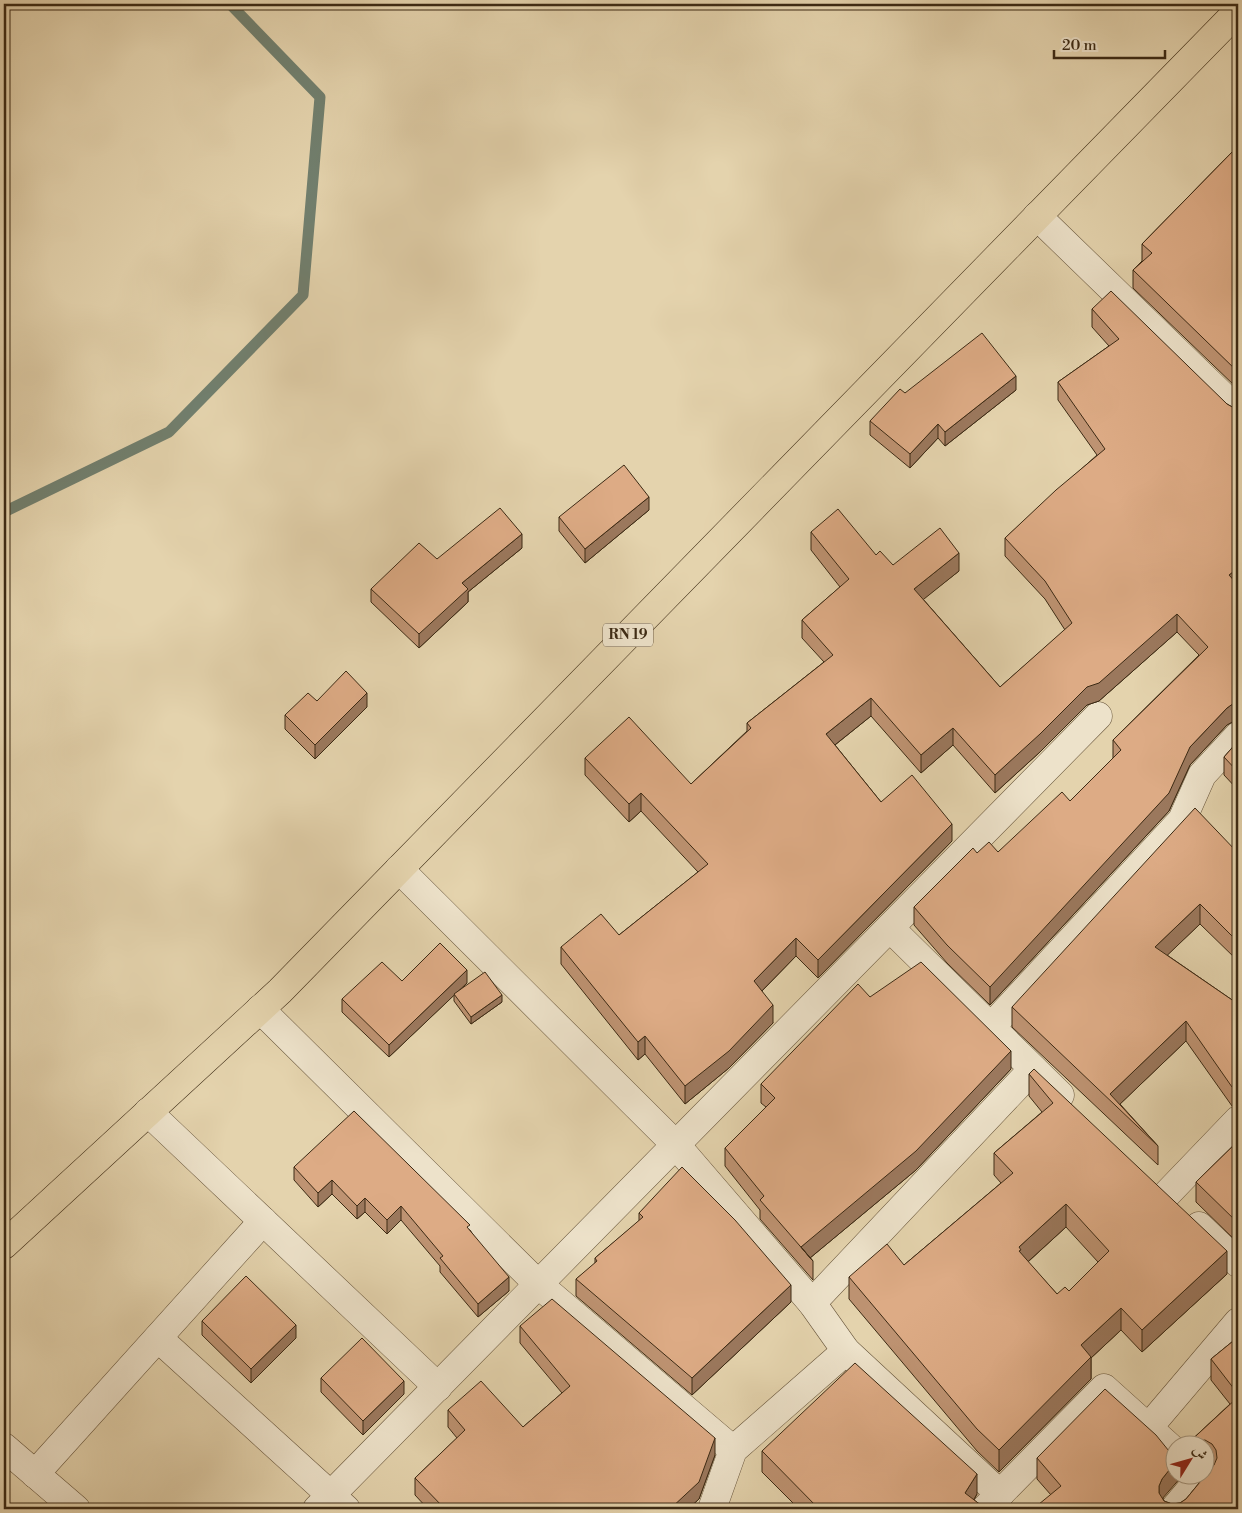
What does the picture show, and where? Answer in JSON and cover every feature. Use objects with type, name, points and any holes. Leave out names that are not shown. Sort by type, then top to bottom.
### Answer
[{"type":"main road","name":"RN 19","points":[[4,1245],[260,1009],[1238,11]]},
{"type":"street","points":[[1038,216],[1238,411]]},
{"type":"street","points":[[158,1338],[331,1505],[438,1387],[538,1284],[1098,716]]},
{"type":"street","points":[[992,1027],[1182,820],[1202,775],[1238,736]]},
{"type":"street","points":[[399,869],[676,1145],[812,1303],[846,1351],[992,1501],[1104,1388],[1164,1442]]},
{"type":"street","points":[[890,928],[1075,1109]]},
{"type":"street","points":[[260,1009],[538,1284],[733,1450]]},
{"type":"street","points":[[812,1303],[1033,1069]]},
{"type":"street","points":[[148,1112],[438,1387]]},
{"type":"street","points":[[1166,1195],[1238,1120]]},
{"type":"street","points":[[1145,1175],[1238,1263]]},
{"type":"street","points":[[35,1474],[263,1221]]},
{"type":"street","points":[[1148,1428],[1238,1322]]},
{"type":"street","points":[[712,1509],[733,1450],[846,1351]]},
{"type":"street","points":[[4,1447],[76,1509]]},
{"type":"street","points":[[1174,1509],[1194,1486]]},
{"type":"building","points":[[1238,142],[1238,372],[1133,270],[1152,253],[1142,244],[1237,147],[1235,145]]},
{"type":"building","points":[[1111,291],[1227,404],[1238,408],[1238,568],[1229,575],[1238,585],[1238,703],[1234,703],[1227,708],[1190,747],[1169,793],[990,987],[947,945],[914,907],[973,848],[977,853],[989,842],[998,852],[1062,792],[1070,801],[1121,750],[1113,740],[1208,647],[1177,614],[1099,683],[1087,687],[995,775],[953,728],[921,755],[871,698],[826,734],[881,802],[912,775],[952,824],[818,960],[796,938],[754,981],[773,1005],[729,1051],[685,1086],[645,1036],[638,1042],[561,947],[601,914],[619,935],[708,864],[641,793],[629,804],[585,758],[629,717],[691,784],[751,728],[747,723],[833,655],[802,620],[849,579],[811,532],[838,509],[876,555],[880,551],[893,565],[940,528],[959,553],[914,589],[1000,687],[1072,623],[1045,581],[1005,538],[1056,490],[1105,449],[1058,382],[1119,339],[1092,309]]},
{"type":"building","points":[[982,333],[1016,376],[945,432],[938,424],[910,454],[870,421],[900,389],[905,393]]},
{"type":"building","points":[[624,465],[649,497],[585,549],[559,517]]},
{"type":"building","points":[[500,508],[522,534],[462,583],[468,589],[419,634],[371,589],[419,543],[437,559]]},
{"type":"building","points":[[346,671],[367,693],[315,745],[285,715],[308,693],[317,701]]},
{"type":"building","points":[[1238,741],[1238,772],[1224,757]]},
{"type":"building","points":[[1195,808],[1238,853],[1238,942],[1200,904],[1155,947],[1238,1004],[1238,1086],[1232,1087],[1186,1021],[1110,1094],[1158,1146],[1012,1007]]},
{"type":"building","points":[[440,943],[467,970],[389,1045],[342,999],[382,962],[402,981]]},
{"type":"building","points":[[921,962],[1011,1051],[916,1151],[801,1247],[813,1261],[760,1200],[764,1196],[725,1148],[775,1098],[761,1084],[858,984],[870,997]]},
{"type":"building","points":[[485,972],[502,995],[471,1017],[454,994]]},
{"type":"building","points":[[1034,1069],[1227,1251],[1142,1330],[1121,1308],[1081,1345],[1091,1357],[999,1450],[977,1429],[849,1277],[887,1244],[904,1265],[1013,1173],[994,1153],[1053,1103],[1029,1074]],"holes":[[[1066,1204],[1109,1251],[1069,1291],[1065,1287],[1057,1294],[1019,1251],[1021,1250],[1019,1247]]]},
{"type":"building","points":[[354,1111],[470,1225],[467,1227],[509,1277],[478,1304],[440,1258],[443,1256],[401,1206],[387,1220],[365,1198],[357,1206],[332,1180],[318,1193],[294,1167]]},
{"type":"building","points":[[1238,1141],[1238,1223],[1196,1182]]},
{"type":"building","points":[[682,1167],[735,1220],[791,1285],[692,1378],[576,1279],[597,1261],[595,1258],[643,1217],[639,1213]]},
{"type":"building","points":[[246,1276],[296,1325],[251,1369],[202,1321]]},
{"type":"building","points":[[552,1299],[715,1438],[699,1482],[670,1509],[445,1509],[415,1478],[465,1430],[448,1410],[481,1381],[523,1427],[570,1386],[520,1326]]},
{"type":"building","points":[[1238,1337],[1238,1394],[1211,1359]]},
{"type":"building","points":[[362,1338],[404,1381],[363,1421],[321,1378]]},
{"type":"building","points":[[855,1363],[977,1474],[965,1493],[986,1509],[938,1509],[932,1503],[925,1509],[819,1509],[762,1451]]},
{"type":"building","points":[[1105,1389],[1156,1435],[1164,1445],[1164,1476],[1159,1486],[1159,1493],[1164,1501],[1172,1504],[1180,1503],[1197,1486],[1214,1486],[1214,1465],[1217,1458],[1214,1436],[1196,1436],[1238,1397],[1238,1509],[1033,1509],[1061,1486],[1037,1458]]},
{"type":"waterway","points":[[4,512],[169,432],[303,295],[320,97],[230,4]]}]
